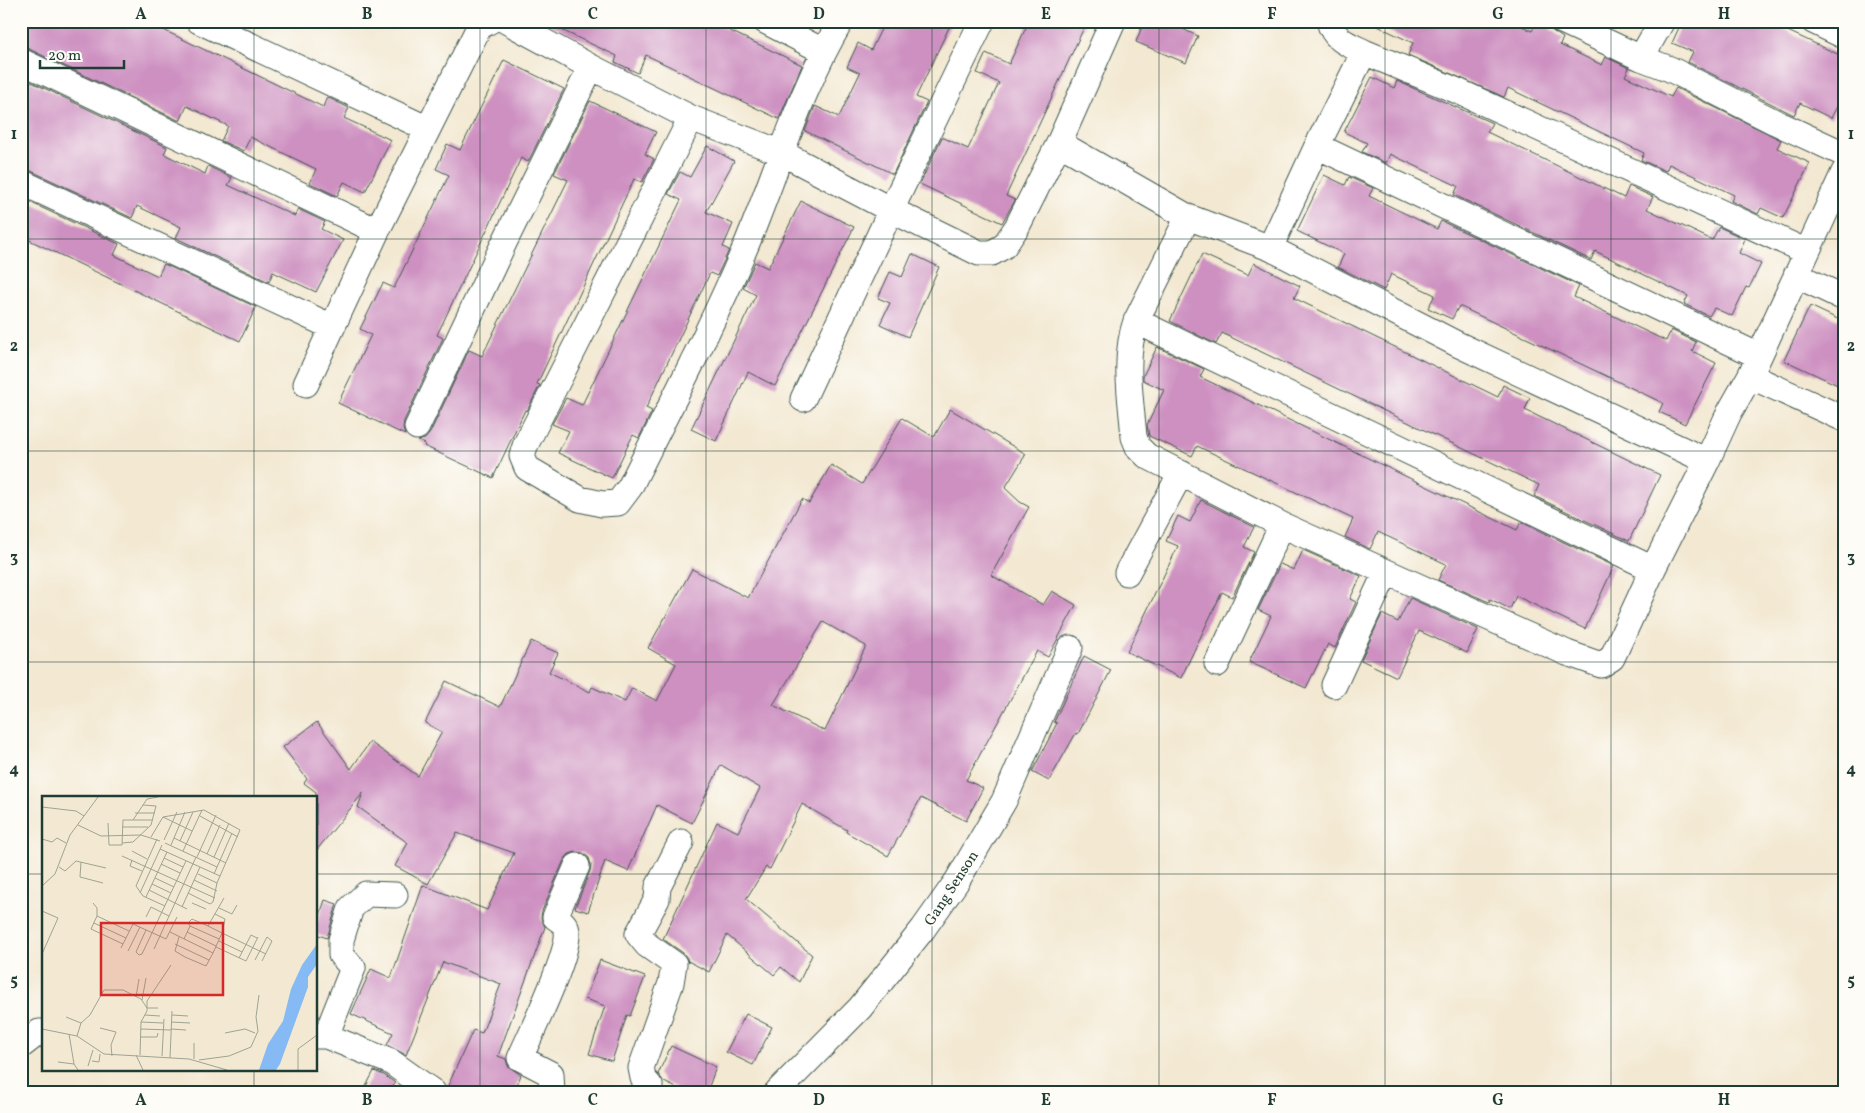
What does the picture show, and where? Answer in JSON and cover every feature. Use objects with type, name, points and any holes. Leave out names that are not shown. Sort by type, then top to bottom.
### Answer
[{"type":"street","points":[[199,21],[428,129]]},
{"type":"street","points":[[306,384],[377,231],[479,27],[490,21]]},
{"type":"street","points":[[506,21],[691,118],[782,152],[891,210],[979,253],[992,253],[1004,246],[1017,226],[1059,143],[1113,21]]},
{"type":"street","points":[[765,21],[823,52]]},
{"type":"street","points":[[691,118],[525,446],[522,456],[527,468],[580,499],[602,504],[618,503],[630,487],[745,248],[823,52],[842,21]]},
{"type":"street","points":[[803,399],[982,21]]},
{"type":"street","points":[[1329,21],[1332,32],[1344,42],[1364,52],[1468,96],[1806,252]]},
{"type":"street","points":[[1562,21],[1641,58],[1670,69],[1775,122],[1844,154]]},
{"type":"street","points":[[1641,58],[1662,21]]},
{"type":"street","points":[[1813,21],[1844,36]]},
{"type":"street","points":[[1270,248],[1317,146],[1364,52]]},
{"type":"street","points":[[21,61],[377,231]]},
{"type":"street","points":[[417,427],[504,243],[591,67]]},
{"type":"street","points":[[1059,143],[1188,217],[1270,248],[1457,344],[1707,461]]},
{"type":"street","points":[[1317,146],[1754,366],[1844,419]]},
{"type":"street","points":[[1188,217],[1136,321],[1131,336],[1128,365],[1134,438],[1138,447],[1148,456],[1282,525],[1567,653],[1601,665],[1612,658],[1653,569],[1754,366],[1844,172]]},
{"type":"street","points":[[21,182],[332,327]]},
{"type":"street","points":[[1796,276],[1844,298]]},
{"type":"street","points":[[1136,321],[1653,569]]},
{"type":"street","points":[[1127,573],[1181,473]]},
{"type":"street","points":[[1217,664],[1282,525]]},
{"type":"street","points":[[1334,685],[1386,572]]},
{"type":"street","name":"Gang Senson","points":[[778,1092],[860,1008],[923,929],[957,881],[1004,801],[1070,648]]},
{"type":"street","points":[[648,1092],[650,1086],[644,1078],[641,1068],[671,983],[674,964],[647,945],[638,934],[657,899],[658,887],[681,842]]},
{"type":"street","points":[[552,1092],[551,1074],[520,1058],[564,955],[567,932],[565,924],[555,917],[577,866]]},
{"type":"street","points":[[395,895],[366,894],[351,908],[341,940],[341,955],[353,968],[321,1036],[391,1062],[433,1092]]},
{"type":"street","points":[[21,1046],[39,1032],[42,1032]]},
{"type":"building","points":[[21,21],[145,21],[323,107],[327,97],[349,108],[344,118],[391,140],[365,192],[344,182],[337,196],[310,183],[316,169],[250,137],[244,151],[221,141],[228,126],[187,106],[180,121],[27,48],[21,47]]},
{"type":"building","points":[[542,21],[709,21],[802,65],[779,119],[646,55],[638,73],[615,62],[617,56]]},
{"type":"building","points":[[885,21],[952,21],[916,97],[927,102],[893,174],[805,131],[815,106],[839,117],[860,73],[847,67],[858,43],[871,50]]},
{"type":"building","points":[[1029,21],[1087,21],[1006,196],[1015,200],[1002,223],[920,184],[942,137],[968,149],[999,83],[977,73],[986,53],[1009,64]]},
{"type":"building","points":[[1144,21],[1164,21],[1198,36],[1186,63],[1136,42]]},
{"type":"building","points":[[1367,21],[1512,21],[1532,31],[1537,21],[1548,21],[1551,30],[1563,38],[1560,45],[1602,65],[1606,57],[1629,68],[1625,76],[1671,97],[1676,88],[1781,140],[1777,148],[1810,163],[1783,218],[1761,208],[1758,214],[1731,201],[1734,195],[1669,164],[1666,171],[1641,160],[1644,153],[1508,88],[1504,97],[1408,55],[1413,43]]},
{"type":"building","points":[[1682,21],[1766,21],[1844,57],[1844,93],[1831,118],[1800,103],[1794,115],[1688,62],[1693,52],[1672,43]]},
{"type":"building","points":[[504,60],[564,89],[528,162],[521,158],[437,335],[443,338],[404,421],[403,429],[405,435],[338,403],[371,335],[360,329],[383,283],[394,288],[449,175],[436,169],[447,144],[460,150]]},
{"type":"building","points":[[21,77],[167,147],[164,154],[205,174],[208,166],[232,178],[228,185],[295,216],[298,209],[325,222],[321,229],[343,240],[316,292],[273,272],[269,282],[176,238],[181,227],[137,206],[132,218],[27,169],[21,168]]},
{"type":"building","points":[[1372,77],[1394,88],[1397,81],[1492,123],[1487,132],[1624,198],[1629,186],[1653,197],[1647,209],[1712,240],[1719,227],[1745,239],[1739,253],[1761,264],[1749,288],[1746,287],[1732,316],[1714,308],[1709,316],[1684,304],[1688,296],[1595,251],[1591,260],[1454,195],[1458,186],[1390,154],[1386,163],[1362,152],[1367,143],[1344,132]]},
{"type":"building","points":[[590,101],[656,132],[645,154],[654,159],[642,182],[634,179],[537,384],[540,385],[527,411],[525,410],[493,478],[424,446],[425,444],[418,441],[425,439],[430,433],[469,350],[482,356],[568,180],[554,174]]},
{"type":"building","points":[[707,146],[734,161],[706,212],[733,224],[723,247],[729,250],[717,276],[710,273],[646,408],[652,411],[639,438],[633,435],[612,478],[558,453],[569,431],[552,424],[566,398],[582,405],[681,200],[668,194],[680,172],[690,177]]},
{"type":"building","points":[[1324,175],[1345,185],[1349,177],[1373,188],[1369,196],[1437,229],[1441,221],[1579,286],[1574,297],[1666,341],[1671,330],[1696,342],[1692,351],[1716,363],[1685,424],[1659,412],[1663,403],[1459,306],[1452,319],[1428,308],[1435,295],[1391,274],[1384,290],[1338,267],[1344,254],[1297,231]]},
{"type":"building","points":[[21,198],[119,244],[114,255],[158,276],[164,264],[256,307],[240,341],[21,236]]},
{"type":"building","points":[[801,201],[854,227],[775,386],[748,372],[716,441],[691,429],[756,295],[743,288],[755,262],[768,268]]},
{"type":"building","points":[[912,254],[939,267],[908,337],[880,324],[890,303],[878,298],[890,272],[902,277]]},
{"type":"building","points":[[1202,254],[1248,275],[1254,263],[1300,286],[1294,298],[1498,397],[1503,385],[1530,398],[1525,410],[1660,475],[1629,541],[1534,496],[1539,485],[1222,333],[1216,344],[1170,321]]},
{"type":"building","points":[[1810,306],[1844,322],[1844,388],[1784,360]]},
{"type":"building","points":[[1157,347],[1204,369],[1200,377],[1517,530],[1521,522],[1614,566],[1585,629],[1516,596],[1510,609],[1490,599],[1489,602],[1438,580],[1446,564],[1378,532],[1370,549],[1345,537],[1353,519],[1197,446],[1192,456],[1149,436],[1147,425],[1164,390],[1143,380],[1143,376]]},
{"type":"building","points":[[950,409],[1026,454],[1005,488],[1020,502],[1029,507],[991,575],[1043,605],[1052,591],[1076,605],[1048,657],[1037,651],[966,780],[983,788],[966,821],[921,798],[888,856],[802,804],[770,869],[766,867],[746,899],[812,955],[799,982],[781,967],[774,975],[727,935],[709,972],[688,961],[688,963],[683,953],[663,939],[717,822],[738,832],[760,788],[721,765],[692,823],[657,805],[628,871],[605,861],[588,912],[575,908],[590,871],[589,858],[583,853],[569,854],[564,860],[542,911],[541,918],[545,927],[498,1056],[506,1059],[508,1066],[521,1075],[514,1092],[447,1092],[447,1088],[473,1030],[482,1033],[501,984],[443,962],[406,1055],[387,1045],[393,1033],[351,1014],[371,969],[391,978],[423,885],[487,910],[514,853],[457,833],[428,884],[395,866],[408,843],[358,807],[363,793],[318,849],[318,796],[316,796],[316,792],[304,783],[307,779],[283,747],[317,722],[351,769],[370,742],[418,776],[442,732],[425,723],[446,681],[500,707],[531,641],[558,653],[549,672],[590,692],[592,687],[625,702],[632,688],[657,701],[676,664],[648,648],[692,569],[748,598],[802,499],[809,503],[831,465],[862,484],[902,418],[934,437]],"holes":[[[823,622],[866,646],[825,731],[773,705]]]},
{"type":"building","points":[[1201,500],[1254,527],[1244,547],[1254,552],[1232,597],[1222,592],[1181,678],[1127,652],[1178,546],[1166,541],[1178,516],[1190,522]]},
{"type":"building","points":[[1303,550],[1361,576],[1350,599],[1356,602],[1335,648],[1328,644],[1306,688],[1249,662],[1271,616],[1258,610],[1280,564],[1294,570]]},
{"type":"building","points":[[1410,598],[1478,629],[1467,653],[1419,631],[1397,677],[1361,660],[1382,614],[1398,622]]},
{"type":"building","points":[[1084,656],[1111,670],[1078,734],[1076,733],[1049,781],[1032,772],[1057,723],[1054,722]]},
{"type":"building","points":[[325,900],[337,904],[327,938],[318,935],[318,920]]},
{"type":"building","points":[[600,960],[645,977],[630,1016],[627,1015],[612,1061],[589,1054],[605,1006],[585,999]]},
{"type":"building","points":[[746,1014],[772,1027],[753,1065],[726,1052]]},
{"type":"building","points":[[671,1046],[716,1067],[707,1092],[685,1092],[664,1082],[658,1074]]},
{"type":"building","points":[[374,1071],[395,1083],[390,1092],[363,1092]]}]
